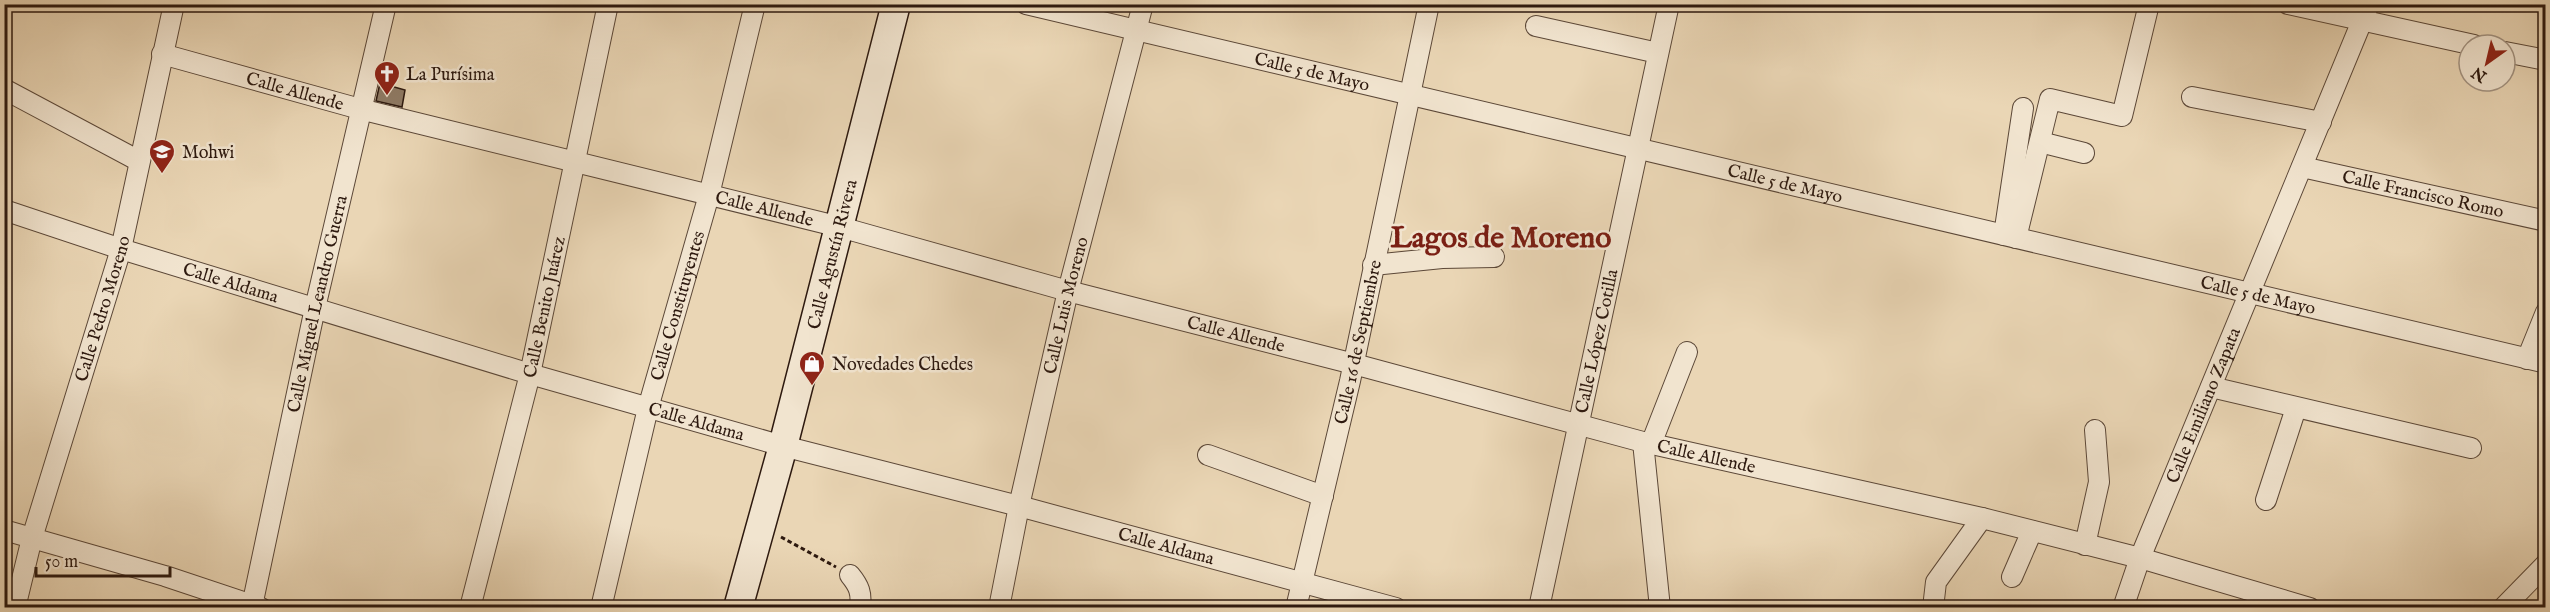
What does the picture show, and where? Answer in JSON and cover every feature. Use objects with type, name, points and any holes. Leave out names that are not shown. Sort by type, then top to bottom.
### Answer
[{"type":"main road","name":"Calle Agustín Rivera","points":[[738,608],[783,446],[896,4]]},
{"type":"street","name":"Calle Pedro Moreno","points":[[15,608],[32,538],[121,249],[174,4]]},
{"type":"street","name":"Calle Miguel Leandro Guerra","points":[[257,607],[315,308],[386,4]]},
{"type":"street","name":"Calle Benito Juárez","points":[[470,608],[530,374],[608,4]]},
{"type":"street","name":"Calle Constituyentes","points":[[601,608],[648,408],[709,195],[755,4]]},
{"type":"street","name":"Calle 5 de Mayo","points":[[1026,4],[2536,361]]},
{"type":"street","name":"Calle Luis Moreno","points":[[999,608],[1019,506],[1068,291],[1143,4]]},
{"type":"street","name":"Calle 16 de Septiembre","points":[[1296,608],[1354,364],[1429,4]]},
{"type":"street","name":"Calle López Cotilla","points":[[1539,608],[1669,4]]},
{"type":"street","points":[[2010,237],[2040,141],[2050,99],[2122,116],[2149,4]]},
{"type":"street","points":[[2288,4],[2366,13],[2457,40]]},
{"type":"street","name":"Calle Emiliano Zapata","points":[[2123,608],[2140,558],[2366,13]]},
{"type":"street","points":[[1536,26],[1658,53]]},
{"type":"street","name":"Calle Allende","points":[[162,54],[360,109],[840,227],[1068,291],[1354,364],[1647,443],[1982,518],[2140,558],[2310,608]]},
{"type":"street","points":[[2517,54],[2546,60]]},
{"type":"street","points":[[4,89],[140,161]]},
{"type":"street","points":[[2192,98],[2320,122]]},
{"type":"street","points":[[2010,237],[2023,108]]},
{"type":"street","points":[[2040,141],[2084,153]]},
{"type":"street","name":"Calle Francisco Romo","points":[[2302,167],[2546,221]]},
{"type":"street","name":"Calle Aldama","points":[[4,210],[121,249],[648,408],[783,446],[1019,506],[1396,608]]},
{"type":"street","points":[[1373,265],[1442,258],[1494,257]]},
{"type":"street","points":[[2536,361],[2546,312]]},
{"type":"street","points":[[1660,608],[1647,443],[1687,352]]},
{"type":"street","points":[[2211,387],[2471,448]]},
{"type":"street","points":[[2266,500],[2296,408]]},
{"type":"street","points":[[2085,544],[2098,482],[2095,430]]},
{"type":"street","points":[[1208,454],[1323,496]]},
{"type":"street","points":[[1933,608],[1936,582],[1982,518]]},
{"type":"street","points":[[4,530],[165,576],[257,607]]},
{"type":"street","points":[[2013,577],[2032,531]]},
{"type":"street","points":[[2503,608],[2546,564]]},
{"type":"street","points":[[850,575],[859,585],[860,608]]},
{"type":"path","points":[[761,526],[850,575]]},
{"type":"building","name":"La Purísima","points":[[380,83],[405,90],[402,107],[376,101]]},
{"type":"place","name":"La Purísima","points":[[387,97]]},
{"type":"place","name":"Mohwi","points":[[162,175]]},
{"type":"place","name":"Novedades Chedes","points":[[812,387]]},
{"type":"district","name":"Lagos de Moreno","points":[[1501,237]]}]
